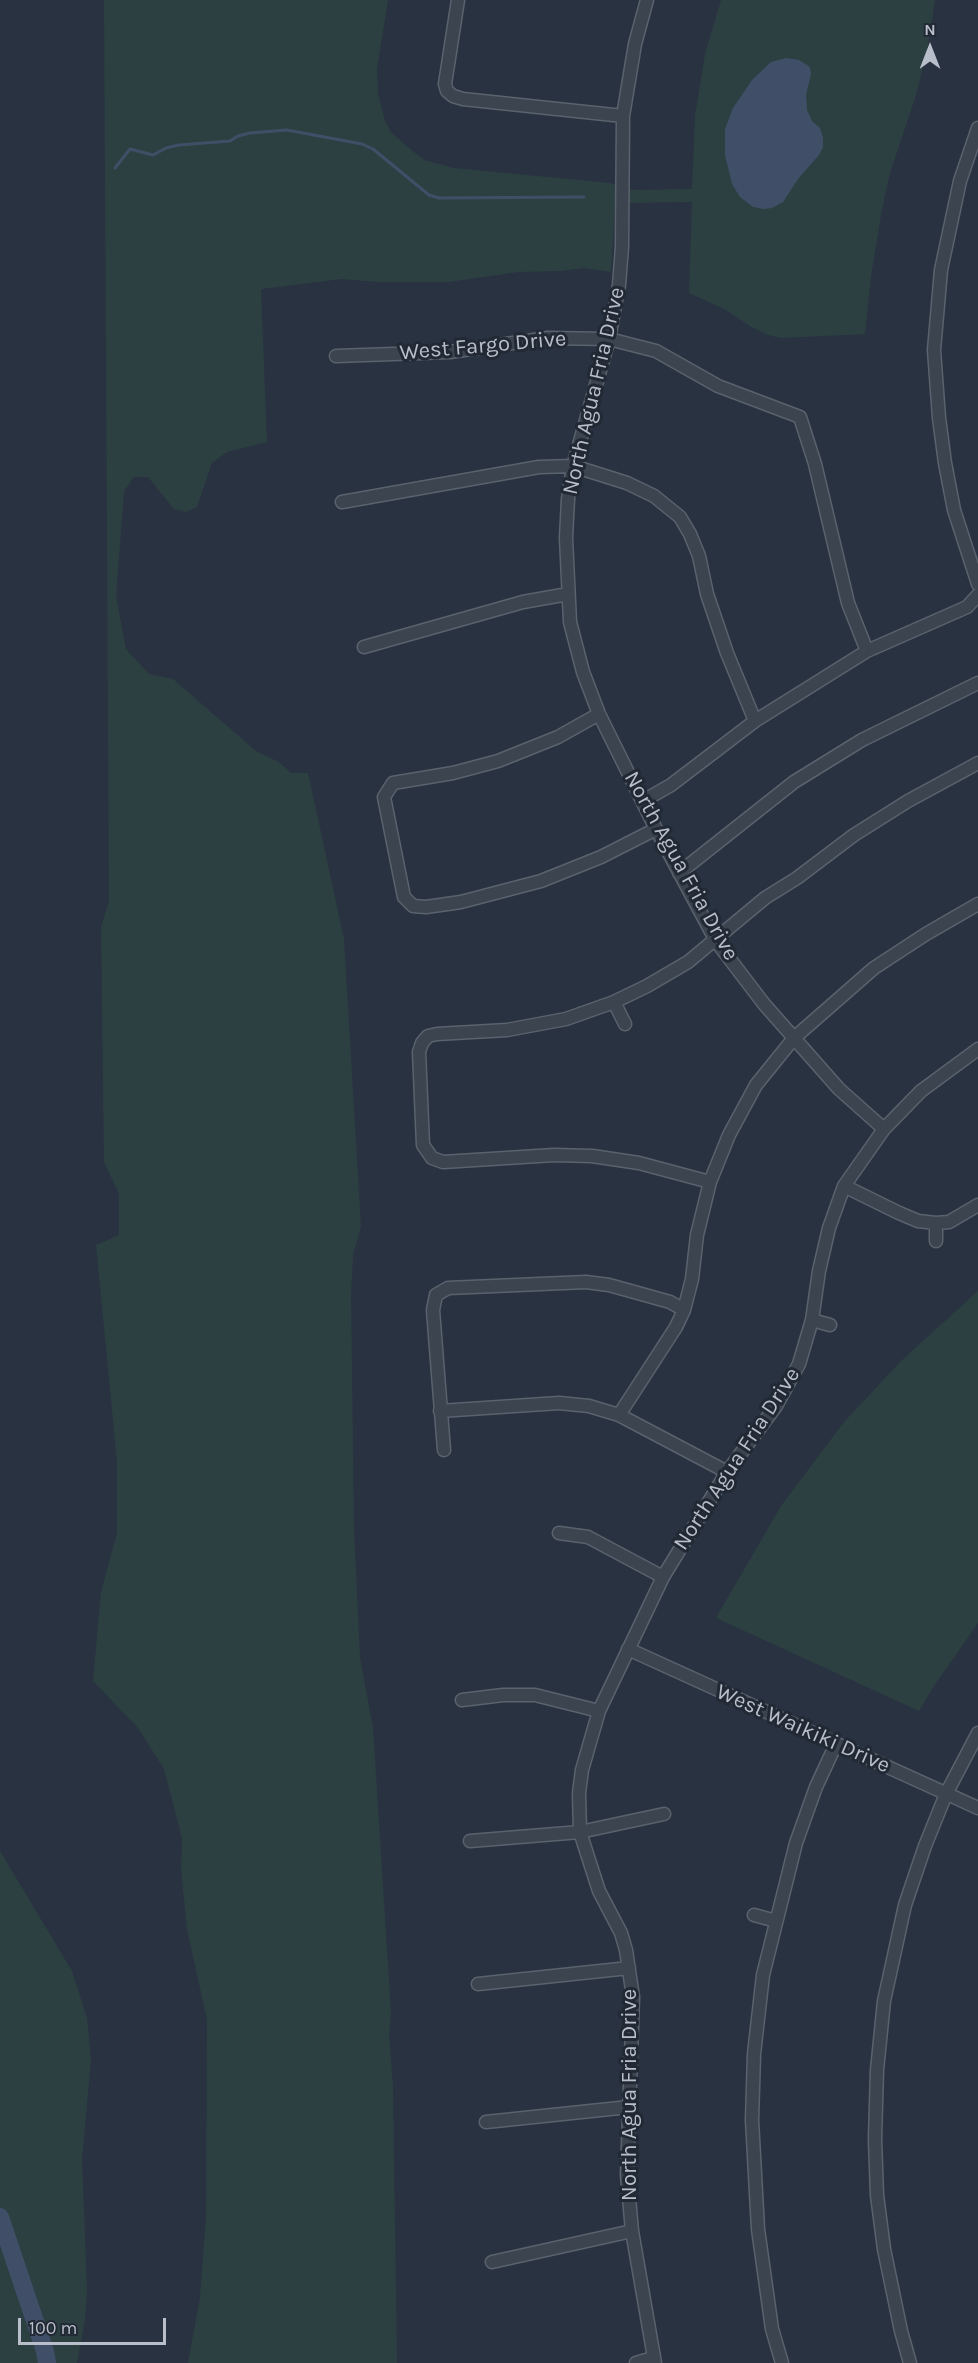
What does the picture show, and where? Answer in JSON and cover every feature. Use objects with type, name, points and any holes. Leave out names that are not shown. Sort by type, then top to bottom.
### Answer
[{"type":"street","points":[[458,0],[446,75],[447,91],[464,99],[623,116]]},
{"type":"street","name":"North Agua Fria Drive","points":[[647,0],[635,44],[623,116],[622,248],[619,285],[609,339],[573,466],[566,538],[570,622],[577,651],[600,714],[656,829],[716,941],[764,1004],[839,1089],[884,1129],[844,1186],[829,1228],[819,1271],[813,1320],[799,1364],[776,1406],[727,1472],[663,1577],[599,1711],[582,1770],[579,1793],[580,1832],[599,1891],[621,1933],[629,1968],[633,2027],[627,2175],[632,2231],[654,2360]]},
{"type":"street","points":[[978,128],[960,181],[941,270],[934,350],[945,463],[954,510],[978,584]]},
{"type":"street","name":"West Fargo Drive","points":[[336,356],[450,352],[548,338],[609,339],[656,351],[718,386],[800,417],[815,464],[848,603],[867,651]]},
{"type":"street","points":[[342,502],[539,467],[573,466],[636,487],[661,501],[680,517],[690,534],[699,556],[707,594],[727,653],[755,721]]},
{"type":"street","points":[[364,647],[523,603],[568,594]]},
{"type":"street","points":[[643,801],[671,785],[755,721],[867,651],[967,607],[978,595]]},
{"type":"street","points":[[679,873],[804,776],[862,740],[978,683]]},
{"type":"street","points":[[600,714],[558,737],[498,761],[453,773],[393,783],[384,797],[385,808],[404,897],[413,906],[426,907],[461,902],[541,881],[601,857],[656,829]]},
{"type":"street","points":[[710,1182],[639,1163],[592,1156],[554,1155],[443,1162],[432,1158],[423,1145],[419,1052],[422,1043],[428,1036],[437,1034],[507,1030],[566,1018],[614,1002],[688,962],[765,898],[797,878],[854,835],[908,801],[978,763]]},
{"type":"street","points":[[619,1415],[676,1327],[684,1310],[692,1279],[697,1235],[710,1182],[729,1135],[756,1085],[794,1038],[874,968],[978,904]]},
{"type":"street","points":[[614,1002],[625,1024]]},
{"type":"street","points":[[884,1129],[921,1091],[978,1049]]},
{"type":"street","points":[[844,1186],[918,1221],[949,1222],[978,1205]]},
{"type":"street","points":[[936,1223],[936,1241]]},
{"type":"street","points":[[444,1450],[433,1310],[436,1295],[448,1288],[586,1282],[645,1294],[670,1302],[684,1310]]},
{"type":"street","points":[[813,1320],[830,1325]]},
{"type":"street","points":[[440,1411],[560,1403],[589,1406],[619,1415],[727,1472]]},
{"type":"street","points":[[559,1533],[588,1537],[663,1577]]},
{"type":"street","name":"West Waikiki Drive","points":[[628,1649],[978,1808]]},
{"type":"street","points":[[462,1700],[503,1695],[535,1695],[599,1711]]},
{"type":"street","points":[[910,2363],[884,2249],[877,2195],[875,2139],[877,2070],[884,2001],[905,1905],[946,1794],[978,1733]]},
{"type":"street","points":[[782,2363],[772,2329],[758,2229],[752,2120],[754,2054],[763,1975],[796,1843],[816,1787],[836,1744]]},
{"type":"street","points":[[470,1841],[580,1832],[664,1814]]},
{"type":"street","points":[[754,1915],[776,1921]]},
{"type":"street","points":[[478,1984],[629,1968]]},
{"type":"street","points":[[486,2121],[629,2107]]},
{"type":"street","points":[[492,2262],[632,2231]]},
{"type":"street","points":[[636,2363],[654,2360]]},
{"type":"green space","points":[[104,0],[388,0],[377,69],[378,94],[385,121],[391,132],[424,160],[454,168],[610,183],[632,190],[692,189],[695,116],[705,54],[721,0],[935,0],[927,52],[916,95],[890,173],[882,209],[871,276],[865,334],[781,338],[768,335],[750,326],[724,309],[689,293],[692,202],[615,203],[611,272],[584,268],[518,272],[449,282],[377,282],[342,279],[261,289],[267,442],[227,452],[212,463],[197,507],[186,512],[174,509],[148,477],[134,477],[124,491],[116,596],[126,649],[149,674],[173,679],[256,751],[279,762],[291,773],[308,773],[344,939],[361,1227],[353,1255],[351,1293],[354,1529],[360,1657],[373,1728],[391,2012],[389,2034],[393,2088],[397,2363],[188,2363],[200,2297],[206,2217],[207,2020],[187,1929],[181,1869],[182,1838],[164,1769],[138,1728],[93,1681],[101,1592],[117,1533],[117,1462],[96,1245],[119,1235],[119,1194],[104,1162],[101,927],[109,901]]},
{"type":"green space","points":[[978,1291],[978,1623],[919,1711],[716,1618],[781,1506],[844,1422],[901,1361]]},
{"type":"green space","points":[[0,1851],[72,1971],[87,2018],[91,2060],[82,2160],[87,2291],[85,2320],[77,2363],[0,2363]]},
{"type":"water","points":[[786,58],[799,60],[810,67],[811,74],[806,95],[807,110],[812,121],[820,128],[823,147],[783,202],[772,208],[753,207],[740,197],[732,184],[725,155],[725,129],[733,108],[752,80],[771,62]]},
{"type":"waterway","points":[[115,168],[130,149],[153,155],[166,148],[179,145],[230,141],[250,133],[287,130],[362,144],[373,149],[429,195],[439,198],[584,197]]},
{"type":"waterway","points":[[0,2217],[47,2363]]}]
